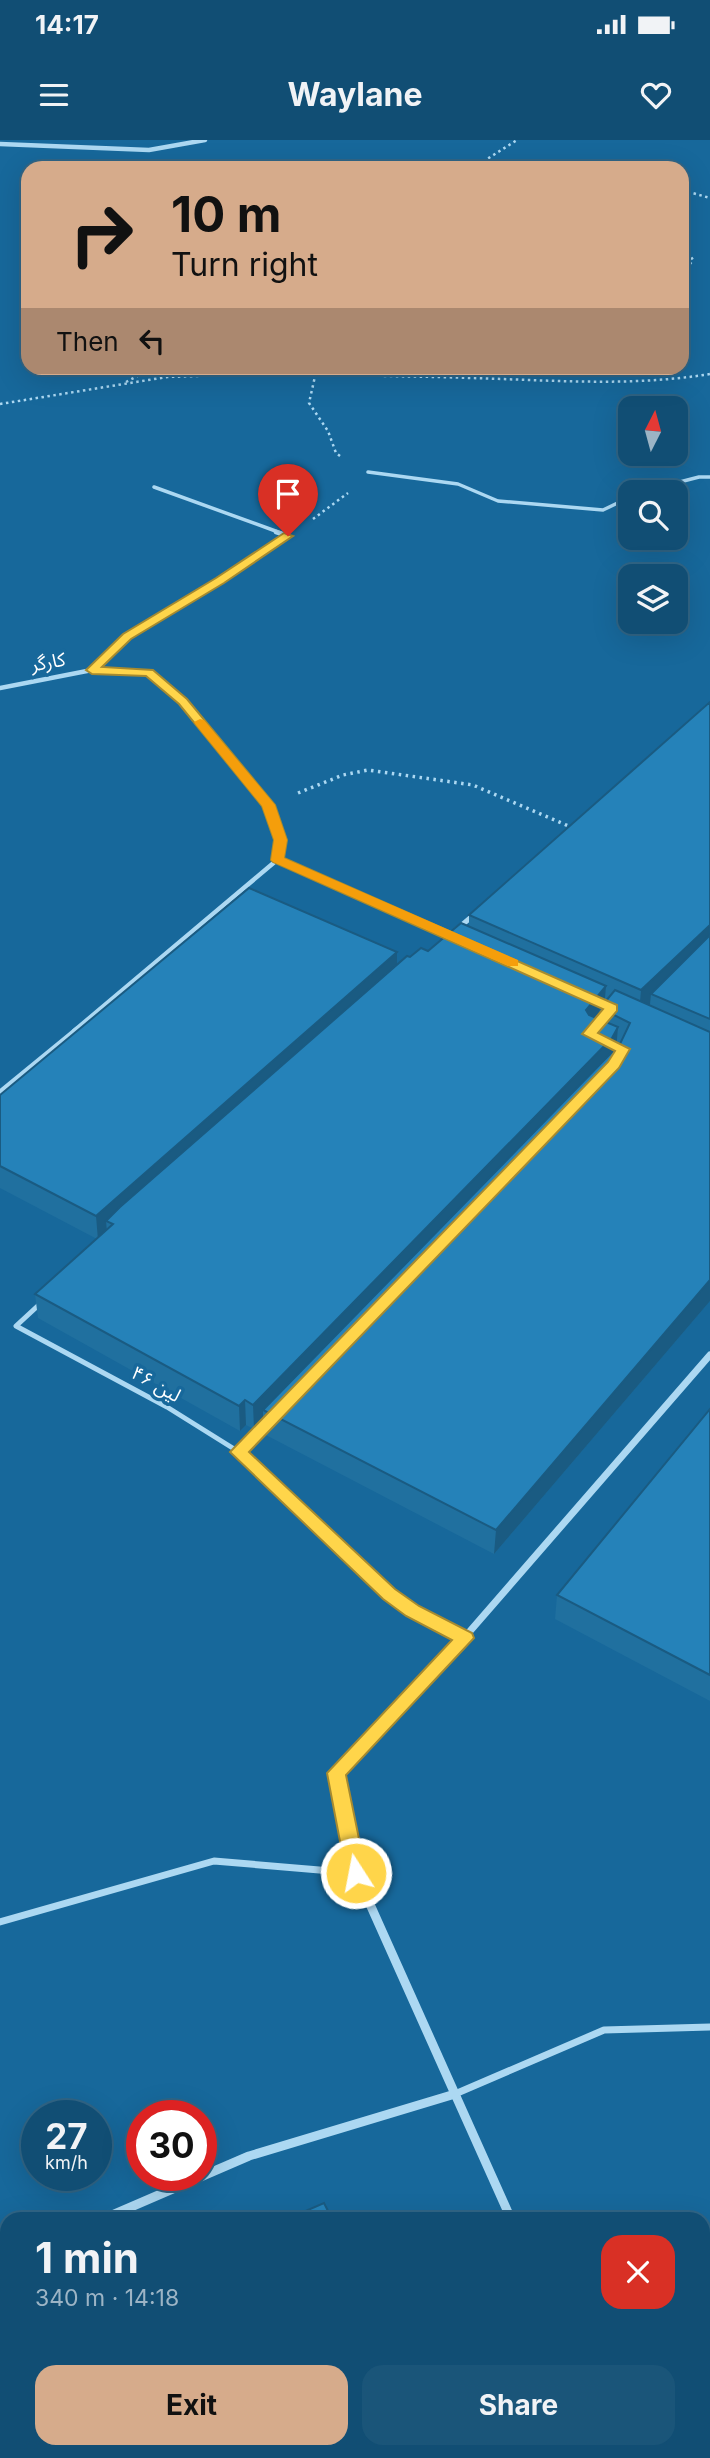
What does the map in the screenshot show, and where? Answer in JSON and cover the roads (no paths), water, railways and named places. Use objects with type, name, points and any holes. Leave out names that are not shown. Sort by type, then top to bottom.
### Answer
[{"type":"street","points":[[0,144],[149,150],[205,140]]},
{"type":"street","name":"کارگر","points":[[268,805],[281,840],[277,860]]},
{"type":"street","points":[[277,860],[463,941]]},
{"type":"street","points":[[450,935],[481,909]]},
{"type":"street","points":[[508,2212],[356,1873],[337,1773],[465,1638],[710,1355]]},
{"type":"street","points":[[239,1452],[389,1594],[412,1611],[465,1638]]},
{"type":"street","points":[[119,2212],[249,2156],[455,2094]]},
{"type":"lane","points":[[368,472],[458,484],[498,501],[603,510],[618,503]]},
{"type":"lane","points":[[687,480],[710,477]]},
{"type":"lane","points":[[92,670],[127,636],[220,581],[288,536],[155,487]]},
{"type":"lane","name":"کارگر","points":[[0,688],[92,670],[149,672],[183,702],[268,805]]},
{"type":"lane","points":[[0,1092],[277,860]]},
{"type":"lane","points":[[442,943],[450,935]]},
{"type":"lane","name":"لین ۴۶","points":[[44,1299],[16,1326],[167,1407],[239,1452]]},
{"type":"lane","points":[[239,1452],[277,1413]]},
{"type":"lane","points":[[0,1922],[214,1861],[356,1873]]},
{"type":"lane","points":[[455,2094],[604,2030],[710,2027]]}]
